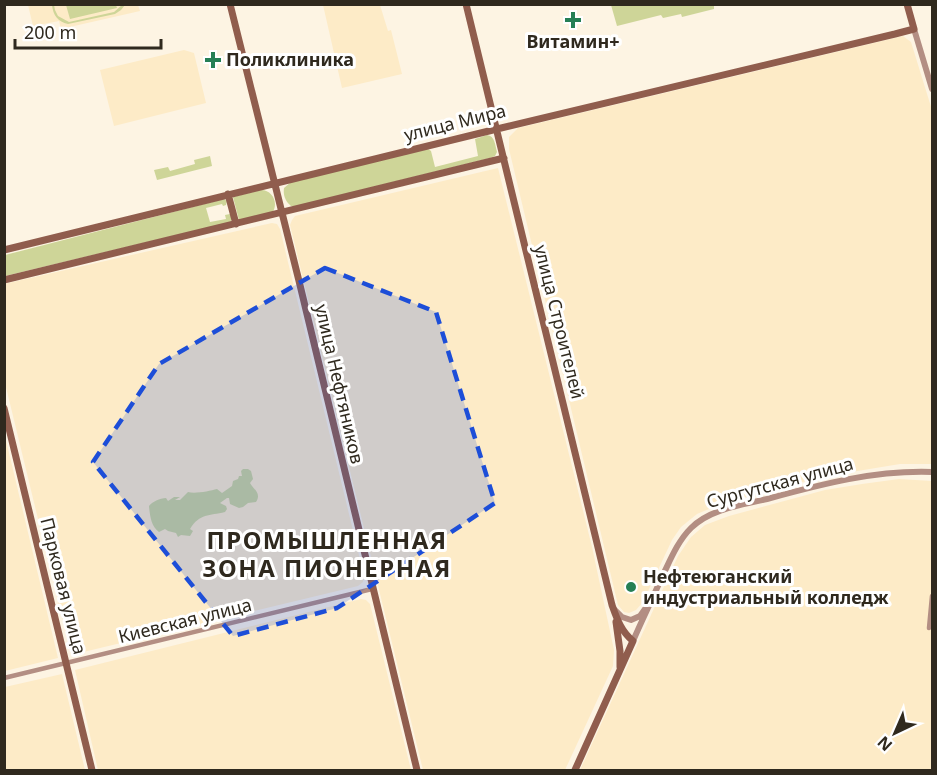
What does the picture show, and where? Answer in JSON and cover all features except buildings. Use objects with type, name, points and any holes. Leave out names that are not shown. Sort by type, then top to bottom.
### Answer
[{"type":"main road","name":"улица Нефтяников","points":[[230,4],[417,771]]},
{"type":"main road","name":"улица Строителей","points":[[466,4],[612,605],[621,626],[633,641]]},
{"type":"main road","points":[[907,4],[914,29]]},
{"type":"main road","name":"улица Мира","points":[[4,250],[914,29]]},
{"type":"main road","points":[[4,280],[504,158]]},
{"type":"main road","points":[[228,194],[236,224]]},
{"type":"main road","name":"Парковая улица","points":[[4,408],[92,771]]},
{"type":"main road","points":[[612,605],[621,651],[619,674]]},
{"type":"main road","name":"Сургутская улица","points":[[575,771],[633,641]]},
{"type":"street","points":[[914,29],[933,89]]},
{"type":"street","name":"Сургутская улица","points":[[633,641],[681,540],[697,523],[711,515],[846,479],[897,472],[933,472]]},
{"type":"street","name":"Киевская улица","points":[[4,678],[372,589]]},
{"type":"street","points":[[929,628],[933,596]]},
{"type":"street","points":[[612,605],[622,617],[632,620],[640,616],[649,604]]},
{"type":"highlighted area","points":[[325,268],[436,312],[495,503],[337,608],[233,636],[93,462],[159,364]]},
{"type":"shaded area","points":[[28,5],[138,5],[140,11],[61,29],[59,21],[33,26]]},
{"type":"shaded area","points":[[323,5],[380,5],[388,31],[391,30],[402,74],[342,88]]},
{"type":"shaded area","points":[[903,36],[911,42],[932,110],[932,464],[900,464],[821,477],[723,503],[697,514],[681,527],[672,540],[643,602],[636,610],[629,613],[624,612],[618,605],[509,149],[509,137],[518,128]]},
{"type":"shaded area","points":[[184,50],[194,53],[206,103],[114,126],[100,70]]},
{"type":"shaded area","points":[[498,168],[592,547],[614,650],[613,666],[565,770],[423,770],[290,225],[295,216]]},
{"type":"shaded area","points":[[272,223],[277,224],[280,229],[364,576],[363,582],[358,586],[71,655],[5,383],[4,284]]},
{"type":"shaded area","points":[[4,432],[58,658],[5,671],[4,671]]},
{"type":"shaded area","points":[[899,479],[932,481],[932,770],[580,770],[678,556],[691,537],[705,525],[729,516],[825,490]]},
{"type":"shaded area","points":[[361,599],[370,604],[411,770],[98,770],[75,670]]},
{"type":"shaded area","points":[[62,674],[85,770],[5,770],[5,687]]},
{"type":"green space","points":[[611,4],[720,5],[714,6],[714,9],[682,17],[681,14],[663,18],[661,15],[617,26]]},
{"type":"green space","points":[[52,5],[58,16],[69,22],[114,12],[125,5],[115,14],[68,24],[57,18]]},
{"type":"green space","points":[[66,5],[116,5],[117,8],[70,19]]},
{"type":"green space","points":[[487,135],[493,139],[497,152],[490,158],[296,206],[291,206],[285,198],[284,188],[291,182],[428,149],[431,151],[435,167],[478,156],[475,139]]},
{"type":"green space","points":[[210,156],[212,166],[157,180],[154,170],[168,167],[170,171],[195,164],[194,160]]},
{"type":"green space","points":[[261,190],[269,192],[274,198],[275,206],[272,213],[239,220],[233,197]]},
{"type":"green space","points":[[224,199],[227,201],[226,205],[206,208],[210,222],[226,219],[225,215],[230,214],[231,222],[5,276],[5,255]]},
{"type":"green space","points":[[243,469],[251,471],[253,479],[250,483],[258,496],[256,502],[239,508],[230,504],[227,498],[220,503],[226,506],[225,512],[197,520],[190,529],[193,531],[190,536],[178,537],[176,533],[165,529],[159,532],[154,527],[149,506],[154,502],[166,498],[168,501],[174,497],[180,497],[175,500],[180,500],[188,492],[217,489],[222,493],[232,486],[233,481],[242,476]]},
{"type":"place","name":"Витамин+","points":[[573,20]]},
{"type":"place","name":"Поликлиника","points":[[213,60]]},
{"type":"place","name":"Нефтеюганский индустриальный колледж","points":[[631,587]]},
{"type":"district","name":"ПРОМЫШЛЕННАЯ ЗОНА ПИОНЕРНАЯ","points":[[327,555]]}]
